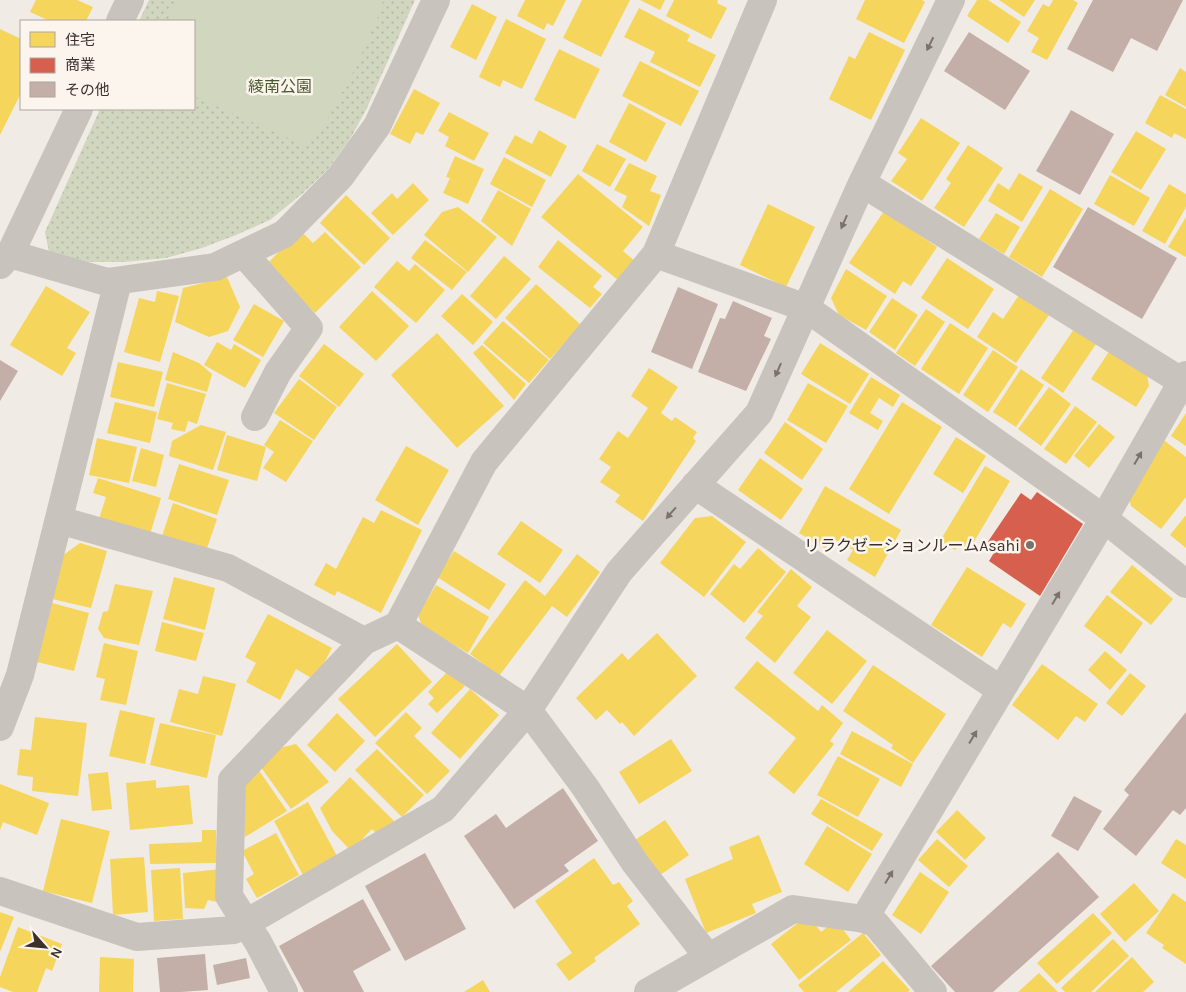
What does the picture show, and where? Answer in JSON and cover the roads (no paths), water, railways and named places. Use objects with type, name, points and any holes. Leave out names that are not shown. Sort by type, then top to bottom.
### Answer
[{"type":"street","points":[[120,20],[130,0]]},
{"type":"street","points":[[79,110],[5,259],[107,282],[215,268],[284,234],[340,177],[378,126],[436,0]]},
{"type":"street","points":[[284,992],[258,942],[229,896],[232,780],[364,641],[398,625],[484,462],[656,254],[763,0]]},
{"type":"street","points":[[0,891],[137,937],[234,930],[443,809],[528,710],[618,572],[759,413],[862,183],[951,0]]},
{"type":"street","points":[[862,183],[1185,380],[864,919]]},
{"type":"street","points":[[244,254],[309,328],[278,372],[255,417]]},
{"type":"street","points":[[656,254],[806,308],[1104,518],[1186,584]]},
{"type":"street","points":[[0,727],[20,675],[118,280]]},
{"type":"street","points":[[695,485],[1001,690]]},
{"type":"street","points":[[59,520],[228,568],[364,641]]},
{"type":"street","points":[[398,625],[528,710],[585,787],[635,863],[708,957]]},
{"type":"street","points":[[648,992],[793,909],[864,919],[875,924],[933,992]]},
{"type":"place","name":"リラクゼーションルームAsahi","points":[[1030,545]]},
{"type":"park label","name":"綾南公園","points":[[280,86]]}]
